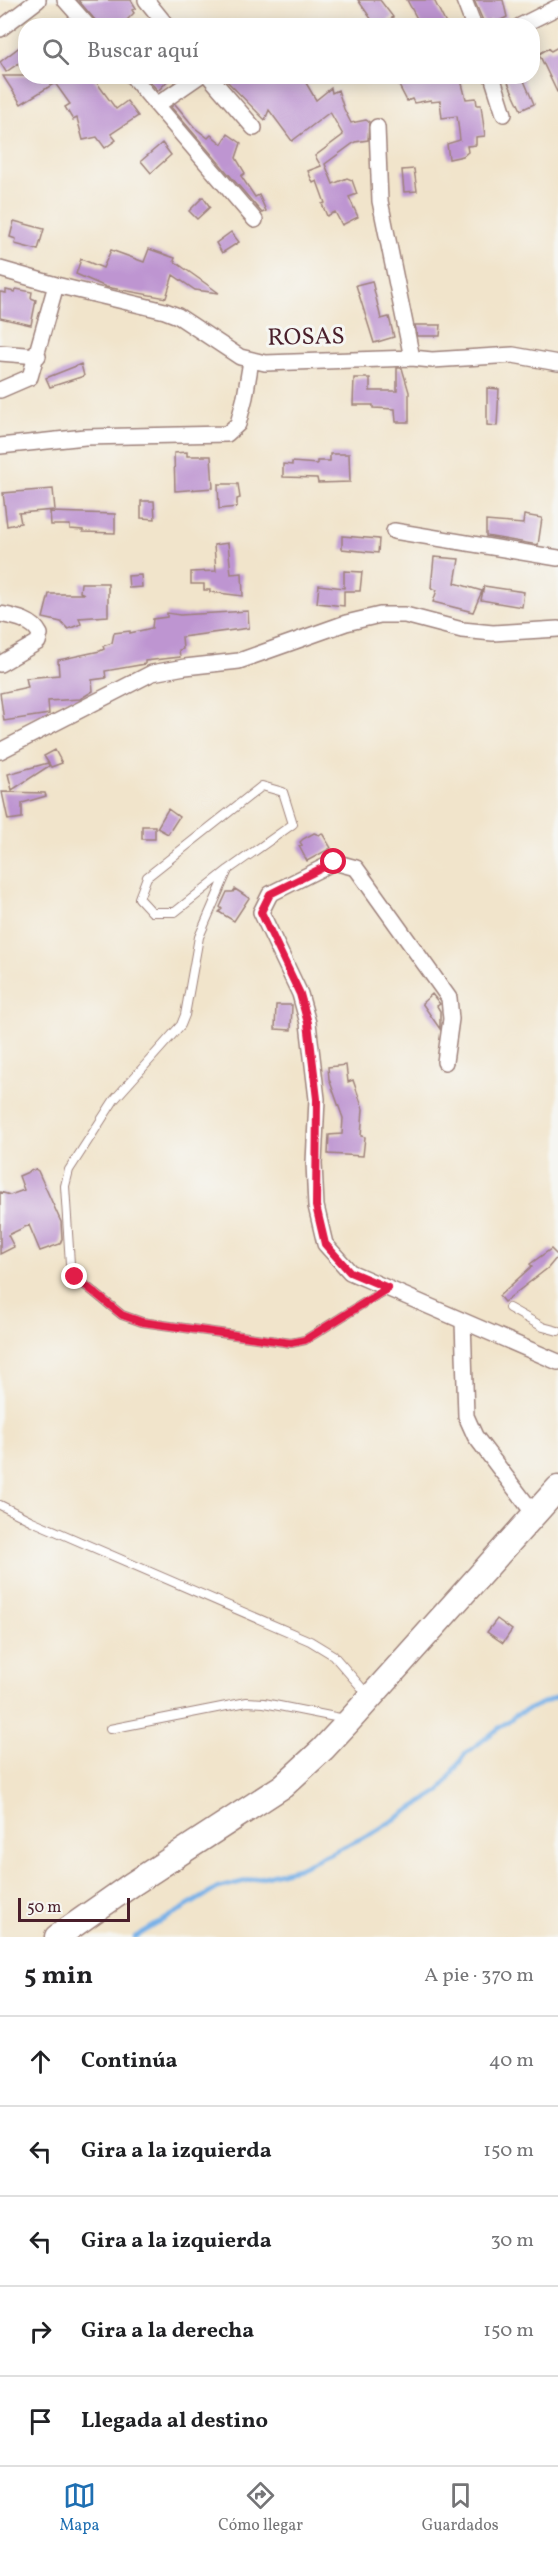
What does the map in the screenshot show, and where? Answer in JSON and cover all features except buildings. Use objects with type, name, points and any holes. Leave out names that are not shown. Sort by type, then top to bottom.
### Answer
[{"type":"main road","points":[[57,1937],[131,1885],[283,1786],[350,1720],[558,1488]]},
{"type":"street","points":[[0,29],[38,0]]},
{"type":"street","points":[[65,0],[80,18]]},
{"type":"street","points":[[146,0],[161,18]]},
{"type":"street","points":[[464,0],[471,18]]},
{"type":"street","points":[[536,18],[558,7]]},
{"type":"street","points":[[139,84],[255,220]]},
{"type":"street","points":[[157,105],[187,84]]},
{"type":"street","points":[[216,84],[254,128]]},
{"type":"street","points":[[495,84],[504,114]]},
{"type":"street","points":[[377,127],[380,201],[412,358]]},
{"type":"street","name":"ROSAS","points":[[0,269],[165,311],[177,316],[240,357],[251,361],[265,363],[412,358],[432,360],[513,355],[558,363]]},
{"type":"street","points":[[0,390],[30,377],[38,356],[56,285]]},
{"type":"street","points":[[0,353],[38,356]]},
{"type":"street","points":[[0,446],[85,437],[227,434],[238,424],[251,361]]},
{"type":"street","points":[[393,531],[558,558]]},
{"type":"street","points":[[0,614],[16,617],[36,626],[40,634],[38,642],[0,664]]},
{"type":"street","points":[[0,751],[152,673],[239,661],[346,623],[380,615],[405,615],[462,630],[493,633],[558,629]]},
{"type":"street","points":[[445,1062],[451,1019],[448,998],[356,868],[334,862],[270,894],[261,912],[300,994],[308,1023],[317,1099],[316,1206],[325,1244],[350,1272],[558,1362]]},
{"type":"street","points":[[463,1321],[466,1416],[475,1436],[534,1514]]},
{"type":"lane","points":[[228,870],[175,912],[152,912],[139,898],[147,877],[262,786],[283,792],[293,824],[228,870],[199,937],[185,1015],[181,1025],[114,1100],[69,1170],[65,1186],[70,1264],[75,1277],[122,1315],[142,1322],[291,1343],[305,1340],[388,1288]]},
{"type":"lane","points":[[509,1308],[543,1327],[558,1331]]},
{"type":"lane","points":[[0,1506],[310,1641],[333,1655],[370,1696]]},
{"type":"lane","points":[[110,1729],[247,1702],[264,1703],[350,1720]]},
{"type":"waterway","points":[[135,1937],[218,1888],[298,1868],[373,1833],[440,1791],[465,1754],[516,1715],[558,1696]]},
{"type":"route","points":[[75,1277],[122,1315],[142,1322],[291,1343],[305,1340],[388,1288],[350,1272],[325,1244],[316,1206],[317,1099],[308,1023],[300,994],[261,912],[270,894],[334,862]]}]
